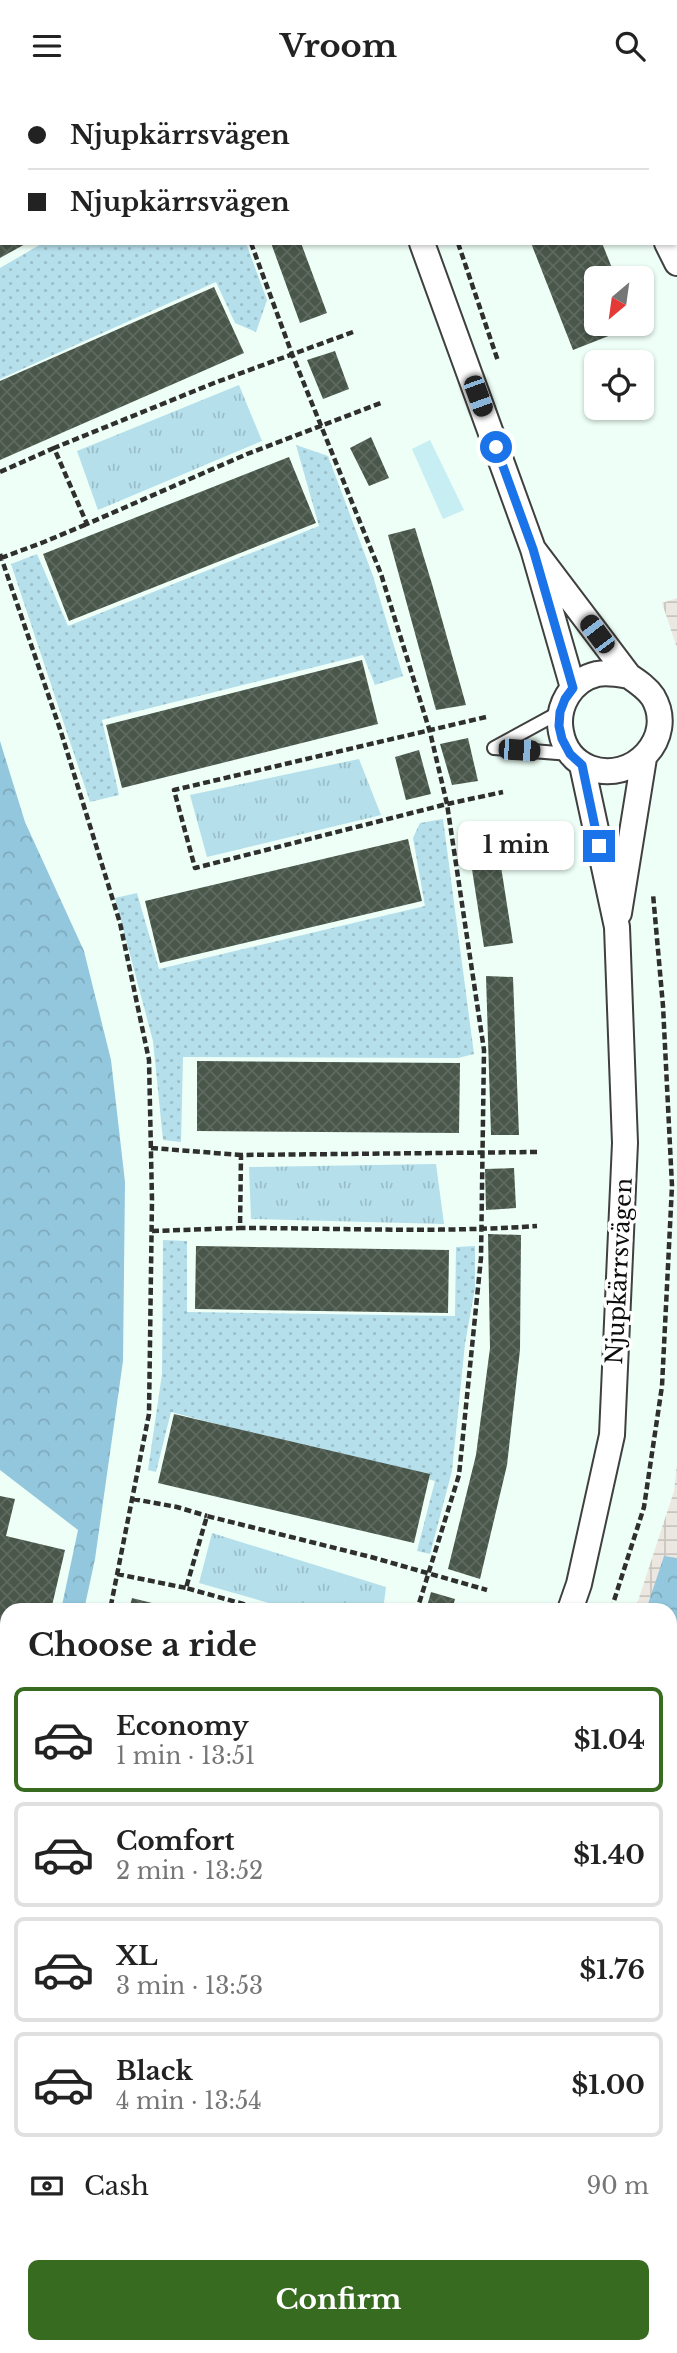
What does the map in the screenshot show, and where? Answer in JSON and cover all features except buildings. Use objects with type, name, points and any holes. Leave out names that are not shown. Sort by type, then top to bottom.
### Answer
[{"type":"street","points":[[423,245],[533,549],[573,688]]},
{"type":"street","points":[[668,245],[677,263]]},
{"type":"street","points":[[533,549],[629,676],[642,685],[653,698],[677,704]]},
{"type":"street","points":[[560,712],[573,688],[584,680],[596,674],[629,676]]},
{"type":"street","name":"Njupkärrsvägen","points":[[617,927],[649,752],[659,721],[653,698]]},
{"type":"street","name":"Njupkärrsvägen","points":[[560,712],[562,739],[576,759],[617,927],[625,1143],[612,1435],[572,1603]]},
{"type":"street","points":[[576,759],[598,771],[614,772],[631,768],[677,733]]},
{"type":"lane","points":[[560,712],[494,748],[576,759]]},
{"type":"path","points":[[252,245],[292,354],[382,574],[430,732],[447,804],[484,1050],[481,1258],[459,1475],[419,1603]]},
{"type":"path","points":[[459,245],[498,361]]},
{"type":"path","points":[[0,472],[214,383],[353,332]]},
{"type":"path","points":[[111,1603],[149,1414],[152,1231],[149,1060],[121,923],[61,732],[1,556],[44,543],[247,454],[381,403]]},
{"type":"path","points":[[54,448],[86,524]]},
{"type":"path","points":[[486,717],[174,790],[195,867],[503,792]]},
{"type":"path","points":[[613,1603],[644,1507],[663,1386],[672,1187],[663,1006],[652,882]]},
{"type":"path","points":[[151,1148],[241,1155],[537,1152]]},
{"type":"path","points":[[240,1228],[241,1155]]},
{"type":"path","points":[[152,1231],[240,1228],[481,1230],[537,1226]]},
{"type":"path","points":[[132,1499],[177,1507],[487,1590]]},
{"type":"path","points":[[186,1588],[207,1516]]},
{"type":"path","points":[[117,1574],[186,1588],[240,1603]]},
{"type":"shaded area","points":[[430,440],[464,510],[443,519],[412,449]]},
{"type":"shaded area","points":[[677,598],[677,648],[662,603]]},
{"type":"shaded area","points":[[677,1463],[677,1603],[637,1603],[674,1491]]},
{"type":"green space","points":[[40,245],[247,245],[267,300],[256,332],[235,323],[216,282],[0,379],[0,268]]},
{"type":"green space","points":[[239,385],[262,441],[98,510],[77,451]]},
{"type":"green space","points":[[296,445],[328,456],[373,576],[403,676],[375,685],[363,655],[102,720],[119,795],[90,802],[11,564],[37,554],[68,626],[319,526]]},
{"type":"green space","points":[[0,741],[25,822],[84,951],[111,1060],[125,1182],[123,1361],[95,1559],[86,1603],[62,1603],[78,1530],[0,1470]]},
{"type":"green space","points":[[359,759],[381,815],[207,857],[190,795]]},
{"type":"green space","points":[[443,819],[474,1054],[458,1058],[183,1057],[181,1142],[163,1140],[153,1041],[115,898],[137,893],[159,969],[425,906],[413,838],[420,823]]},
{"type":"green space","points":[[436,1164],[444,1224],[251,1219],[249,1167]]},
{"type":"green space","points":[[163,1240],[187,1241],[187,1312],[455,1316],[456,1247],[475,1246],[475,1288],[465,1344],[452,1471],[430,1554],[417,1551],[435,1481],[171,1412],[156,1472],[148,1470],[162,1374]]},
{"type":"green space","points":[[212,1533],[386,1587],[384,1603],[269,1603],[199,1583]]},
{"type":"green space","points":[[664,1556],[677,1558],[677,1603],[648,1603]]},
{"type":"route","points":[[496,447],[533,549],[573,688],[560,712],[559,726],[570,754],[582,765],[599,846]]}]
